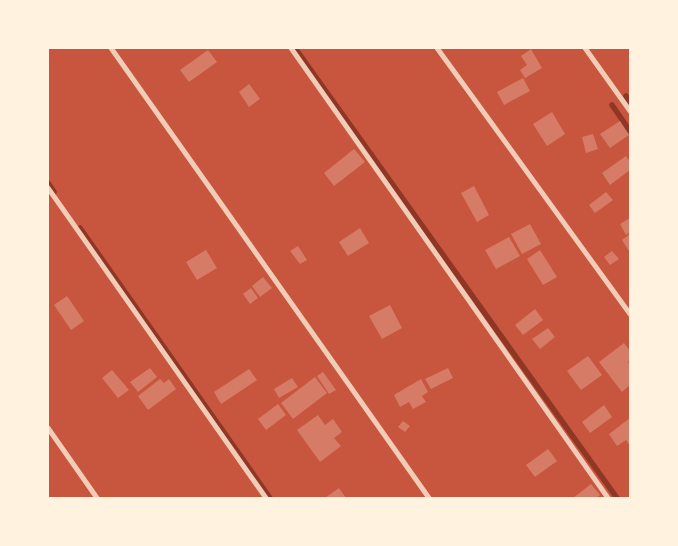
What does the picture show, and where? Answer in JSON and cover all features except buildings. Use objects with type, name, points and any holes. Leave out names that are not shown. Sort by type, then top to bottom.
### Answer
[{"type":"street","points":[[111,48],[429,498]]},
{"type":"street","points":[[291,48],[608,498]]},
{"type":"street","points":[[437,48],[630,314]]},
{"type":"street","points":[[585,48],[630,111]]},
{"type":"street","points":[[48,188],[266,498]]},
{"type":"street","points":[[48,428],[97,498]]},
{"type":"waterway","points":[[295,48],[617,498]]},
{"type":"waterway","points":[[626,96],[630,102]]},
{"type":"waterway","points":[[612,105],[630,131]]},
{"type":"waterway","points":[[48,183],[54,192]]},
{"type":"waterway","points":[[80,228],[270,498]]}]
